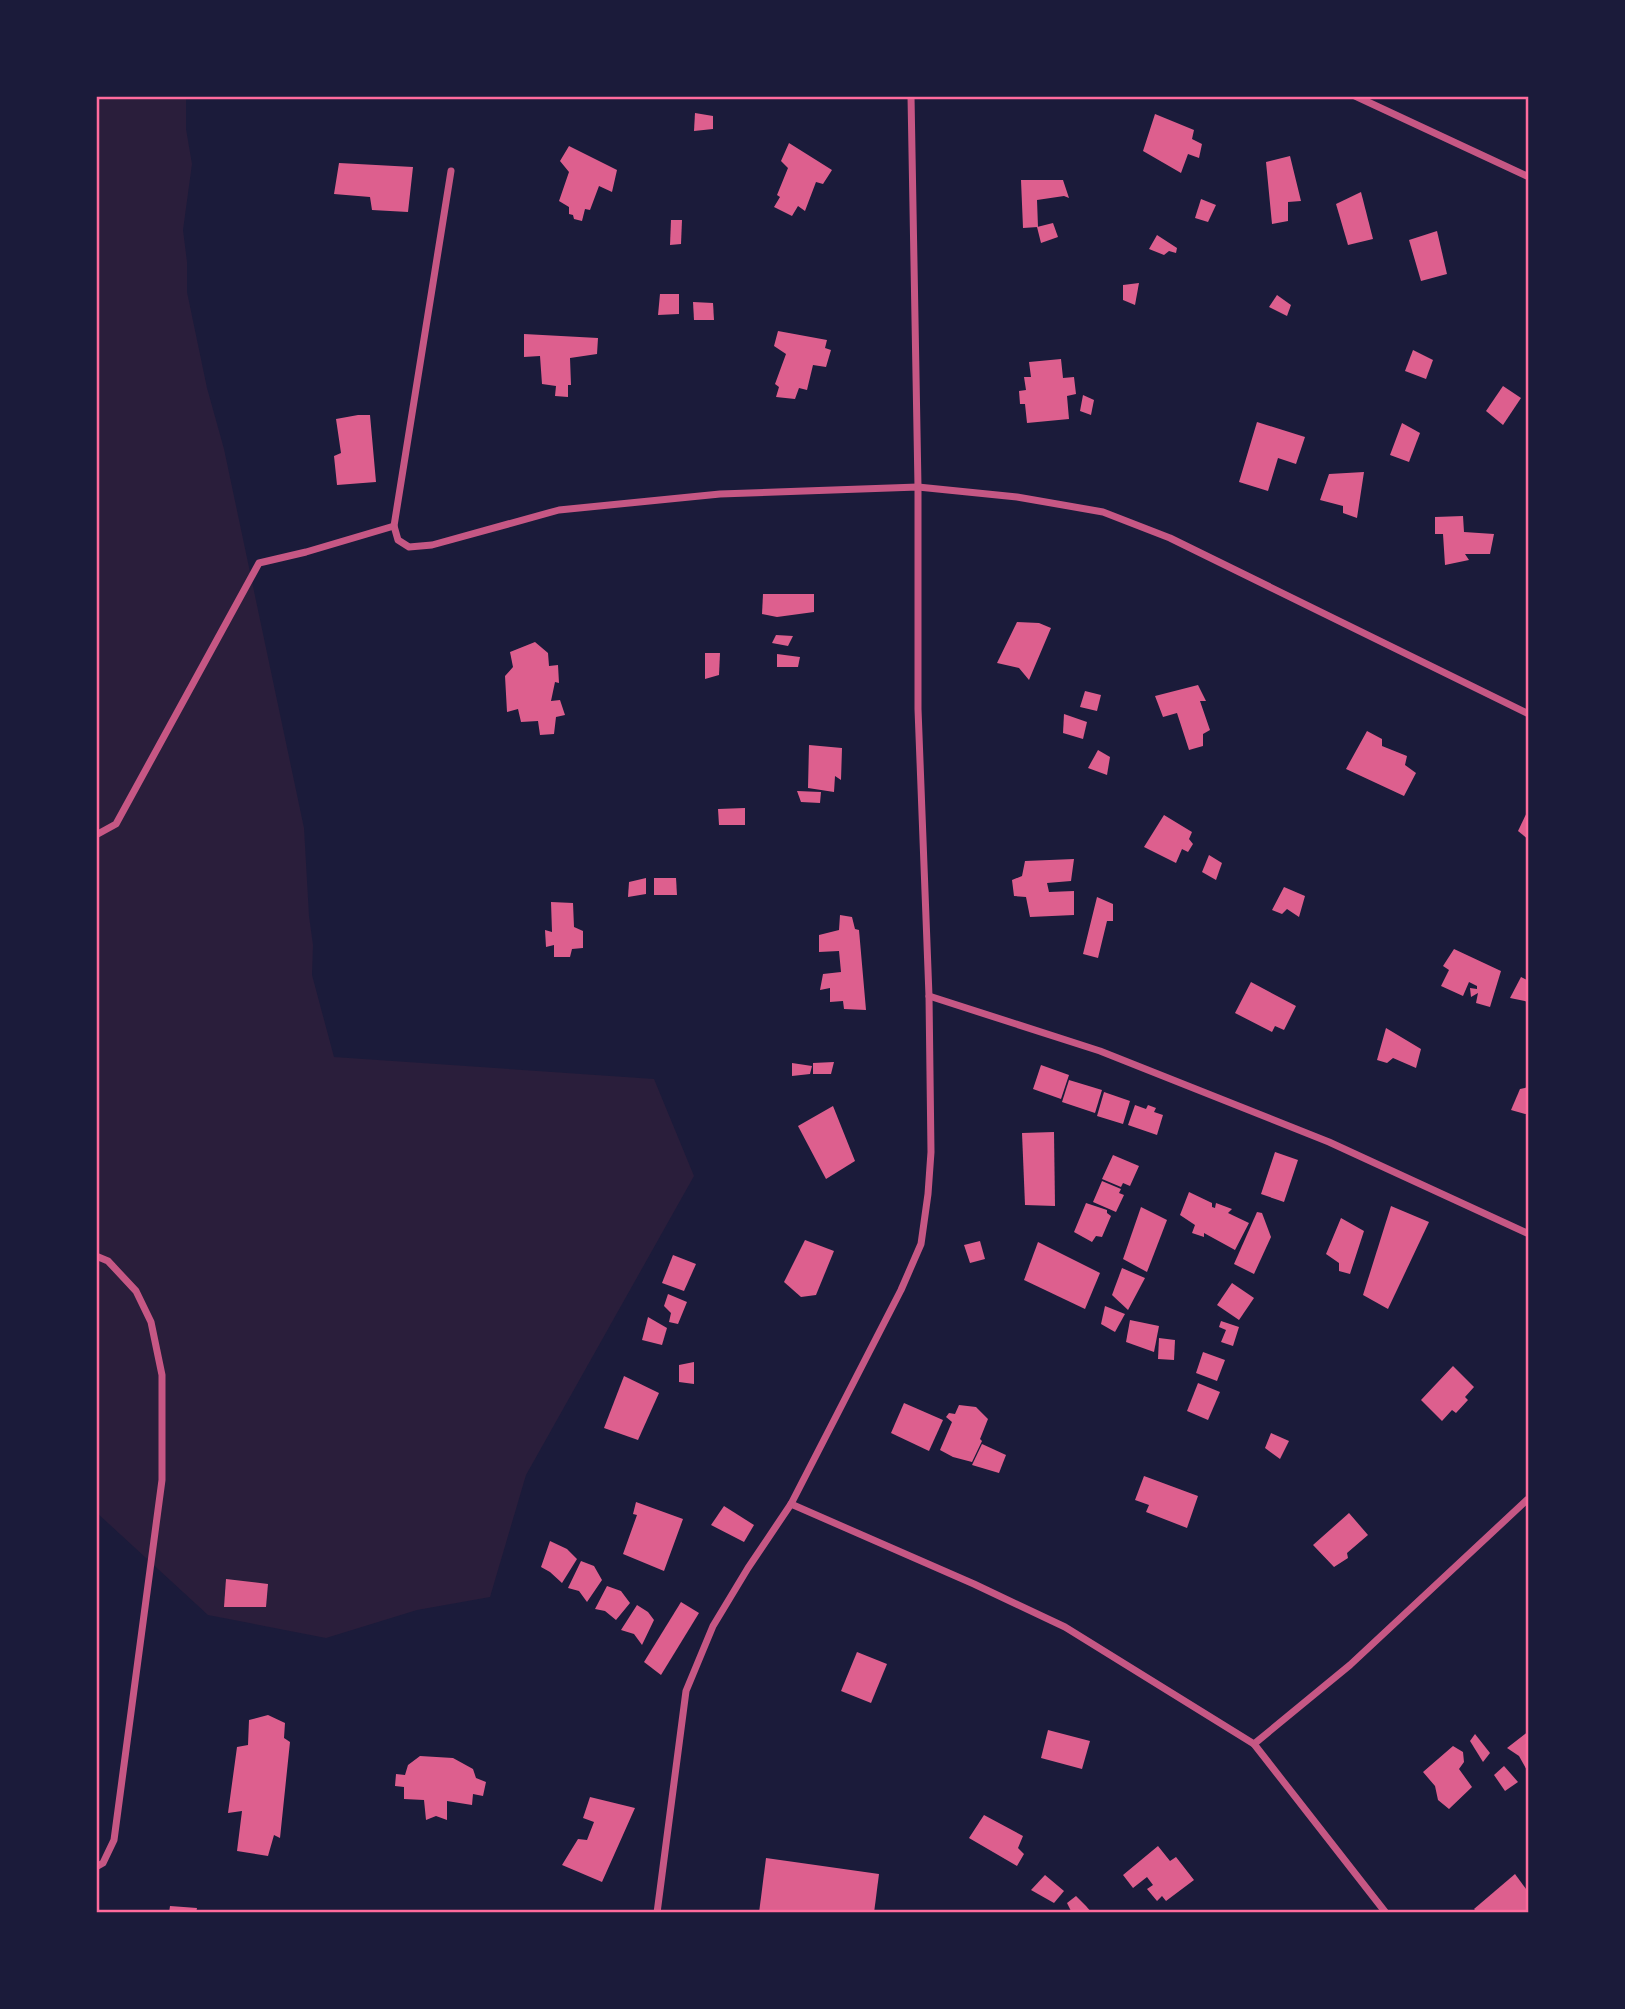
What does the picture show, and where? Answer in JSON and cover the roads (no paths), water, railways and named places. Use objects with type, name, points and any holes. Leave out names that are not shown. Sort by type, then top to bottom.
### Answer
[{"type":"street","points":[[657,1913],[687,1691],[713,1626],[791,1504],[885,1323],[921,1244],[929,1194],[929,996],[918,709],[918,487],[911,96]]},
{"type":"street","points":[[1355,96],[1529,177]]},
{"type":"street","points":[[451,171],[394,526],[398,540],[409,547],[432,545],[559,510],[720,494],[918,487],[1017,497],[1104,512],[1170,538],[1529,715]]},
{"type":"street","points":[[96,835],[116,824],[259,563],[394,526]]},
{"type":"street","points":[[929,996],[1100,1051],[1329,1142],[1529,1234]]},
{"type":"street","points":[[96,1256],[108,1261],[136,1291],[152,1322],[162,1375],[163,1480],[114,1840],[103,1863],[96,1867]]},
{"type":"street","points":[[1254,1744],[1350,1665],[1529,1498]]},
{"type":"street","points":[[791,1504],[1065,1627],[1254,1744],[1386,1913]]}]
